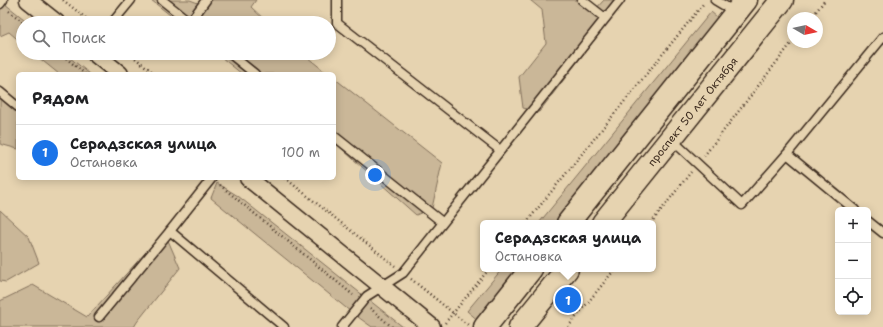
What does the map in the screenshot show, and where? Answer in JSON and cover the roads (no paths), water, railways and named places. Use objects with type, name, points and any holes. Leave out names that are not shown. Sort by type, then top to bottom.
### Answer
[{"type":"main road","name":"проспект 50 лет Октября","points":[[605,220],[782,0]]},
{"type":"main road","points":[[570,220],[741,6]]},
{"type":"main road","points":[[485,327],[529,272]]},
{"type":"main road","points":[[520,327],[564,272]]},
{"type":"street","points":[[28,0],[48,16]]},
{"type":"street","points":[[103,60],[118,72]]},
{"type":"street","points":[[250,180],[432,327]]},
{"type":"lane","points":[[0,4],[3,0]]},
{"type":"lane","points":[[118,16],[131,0]]},
{"type":"lane","points":[[162,0],[182,16]]},
{"type":"lane","points":[[194,16],[206,0]]},
{"type":"lane","points":[[336,0],[337,23],[500,150]]},
{"type":"lane","points":[[582,0],[605,18]]},
{"type":"lane","points":[[342,327],[367,296],[403,273],[442,222],[620,0]]},
{"type":"lane","points":[[715,0],[741,6]]},
{"type":"lane","points":[[671,139],[742,205],[787,154],[883,37]]},
{"type":"lane","points":[[238,60],[253,72]]},
{"type":"lane","points":[[0,92],[16,105]]},
{"type":"lane","points":[[336,138],[442,222]]},
{"type":"lane","points":[[787,154],[851,207]]},
{"type":"lane","points":[[100,317],[210,180]]},
{"type":"lane","points":[[871,223],[883,233]]},
{"type":"lane","points":[[170,231],[284,327]]},
{"type":"place","name":"Серадзская улица","points":[[568,300]]}]
